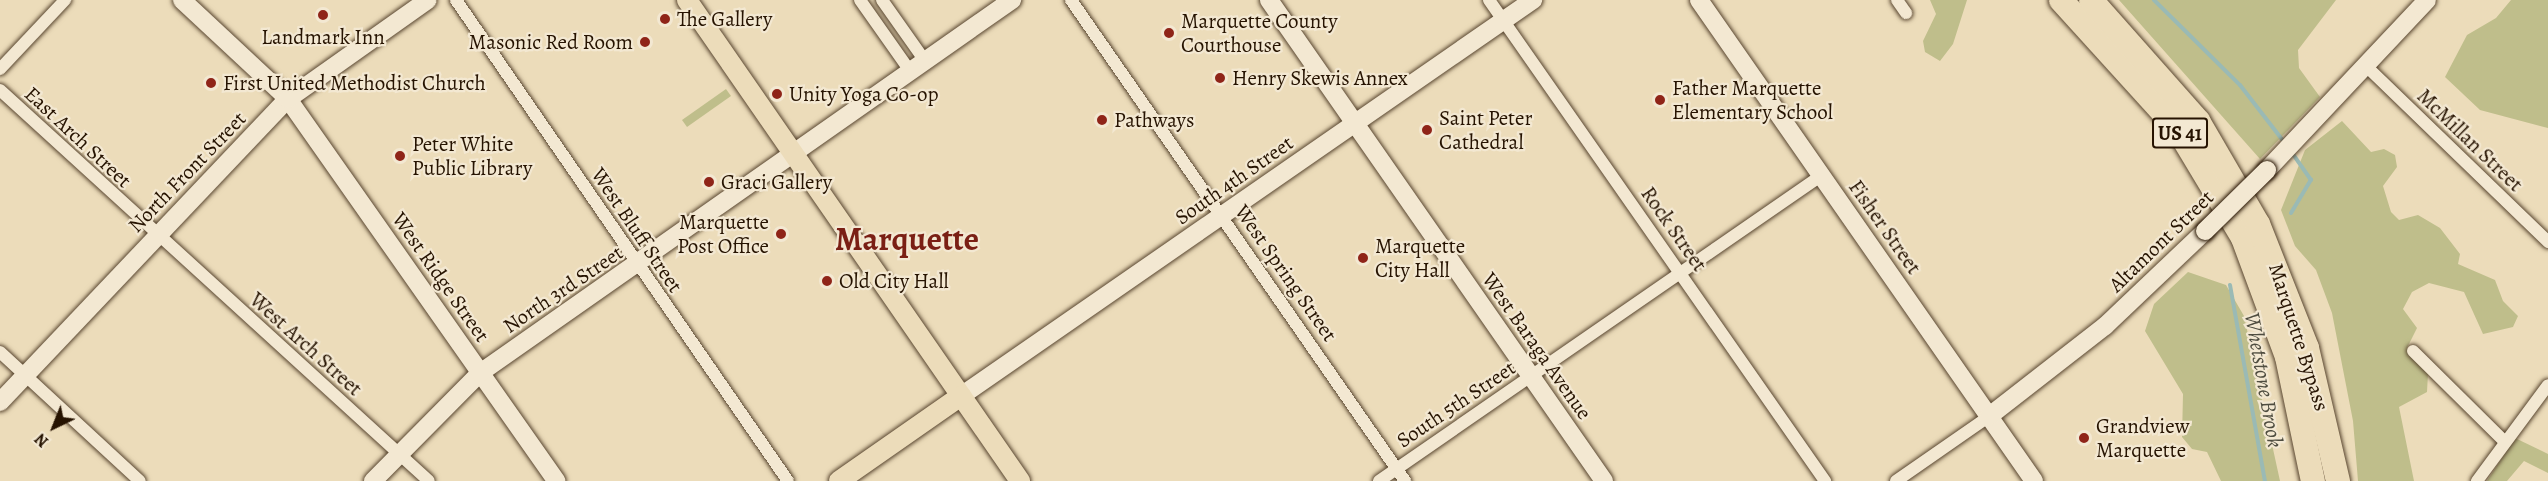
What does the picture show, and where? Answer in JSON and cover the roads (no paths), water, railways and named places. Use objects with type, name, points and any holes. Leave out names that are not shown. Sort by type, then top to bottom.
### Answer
[{"type":"highway","name":"Marquette Bypass","points":[[2061,0],[2177,128],[2243,238],[2287,357],[2313,481]]},
{"type":"highway","name":"Marquette Bypass","points":[[2091,0],[2180,96],[2254,216],[2296,312],[2338,481]]},
{"type":"main road","points":[[687,0],[1020,481]]},
{"type":"main road","points":[[839,481],[961,396]]},
{"type":"street","points":[[0,69],[65,0]]},
{"type":"street","name":"West Ridge Street","points":[[182,0],[288,99],[556,481]]},
{"type":"street","name":"North Front Street","points":[[0,402],[288,99],[428,0]]},
{"type":"street","name":"West Bluff Street","points":[[456,0],[637,266],[788,481]]},
{"type":"street","points":[[860,0],[917,66]]},
{"type":"street","points":[[882,0],[917,66]]},
{"type":"street","name":"North 3rd Street","points":[[373,481],[480,373],[637,266],[1012,0]]},
{"type":"street","name":"West Spring Street","points":[[1071,0],[1405,481]]},
{"type":"street","name":"West Baraga Avenue","points":[[1269,0],[1604,481]]},
{"type":"street","name":"Rock Street","points":[[1489,0],[1826,481]]},
{"type":"street","name":"South 4th Street","points":[[961,396],[1533,0]]},
{"type":"street","name":"Fisher Street","points":[[1699,0],[2034,481]]},
{"type":"street","points":[[1898,0],[1906,13]]},
{"type":"street","name":"Altamont Street","points":[[1896,481],[1989,417],[2105,326],[2267,170],[2427,0]]},
{"type":"street","name":"McMillan Street","points":[[2365,66],[2548,242]]},
{"type":"street","name":"East Arch Street","points":[[0,90],[156,236]]},
{"type":"street","name":"South 5th Street","points":[[1379,481],[1822,175]]},
{"type":"street","name":"West Arch Street","points":[[156,236],[429,481]]},
{"type":"street","points":[[2413,351],[2503,440]]},
{"type":"street","points":[[0,352],[140,481]]},
{"type":"street","points":[[2477,481],[2503,440],[2548,386]]},
{"type":"waterway","name":"Whetstone Brook","points":[[2154,0],[2240,85],[2284,142]]},
{"type":"waterway","name":"Whetstone Brook","points":[[2291,213],[2311,180],[2292,153]]},
{"type":"waterway","name":"Whetstone Brook","points":[[2230,285],[2265,481]]},
{"type":"place","name":"Landmark Inn","points":[[323,15]]},
{"type":"place","name":"The Gallery","points":[[665,19]]},
{"type":"place","name":"Marquette County Courthouse","points":[[1169,33]]},
{"type":"place","name":"Masonic Red Room","points":[[645,42]]},
{"type":"place","name":"Henry Skewis Annex","points":[[1220,78]]},
{"type":"place","name":"First United Methodist Church","points":[[211,83]]},
{"type":"place","name":"Unity Yoga Co-op","points":[[777,94]]},
{"type":"place","name":"Father Marquette Elementary School","points":[[1660,100]]},
{"type":"place","name":"Pathways","points":[[1102,120]]},
{"type":"place","name":"Saint Peter Cathedral","points":[[1427,130]]},
{"type":"place","name":"Peter White Public Library","points":[[400,156]]},
{"type":"place","name":"Graci Gallery","points":[[709,182]]},
{"type":"place","name":"Marquette Post Office","points":[[781,234]]},
{"type":"place","name":"Marquette City Hall","points":[[1363,258]]},
{"type":"place","name":"Old City Hall","points":[[827,281]]},
{"type":"place","name":"Grandview Marquette","points":[[2084,438]]},
{"type":"district","name":"Marquette","points":[[907,239]]}]
